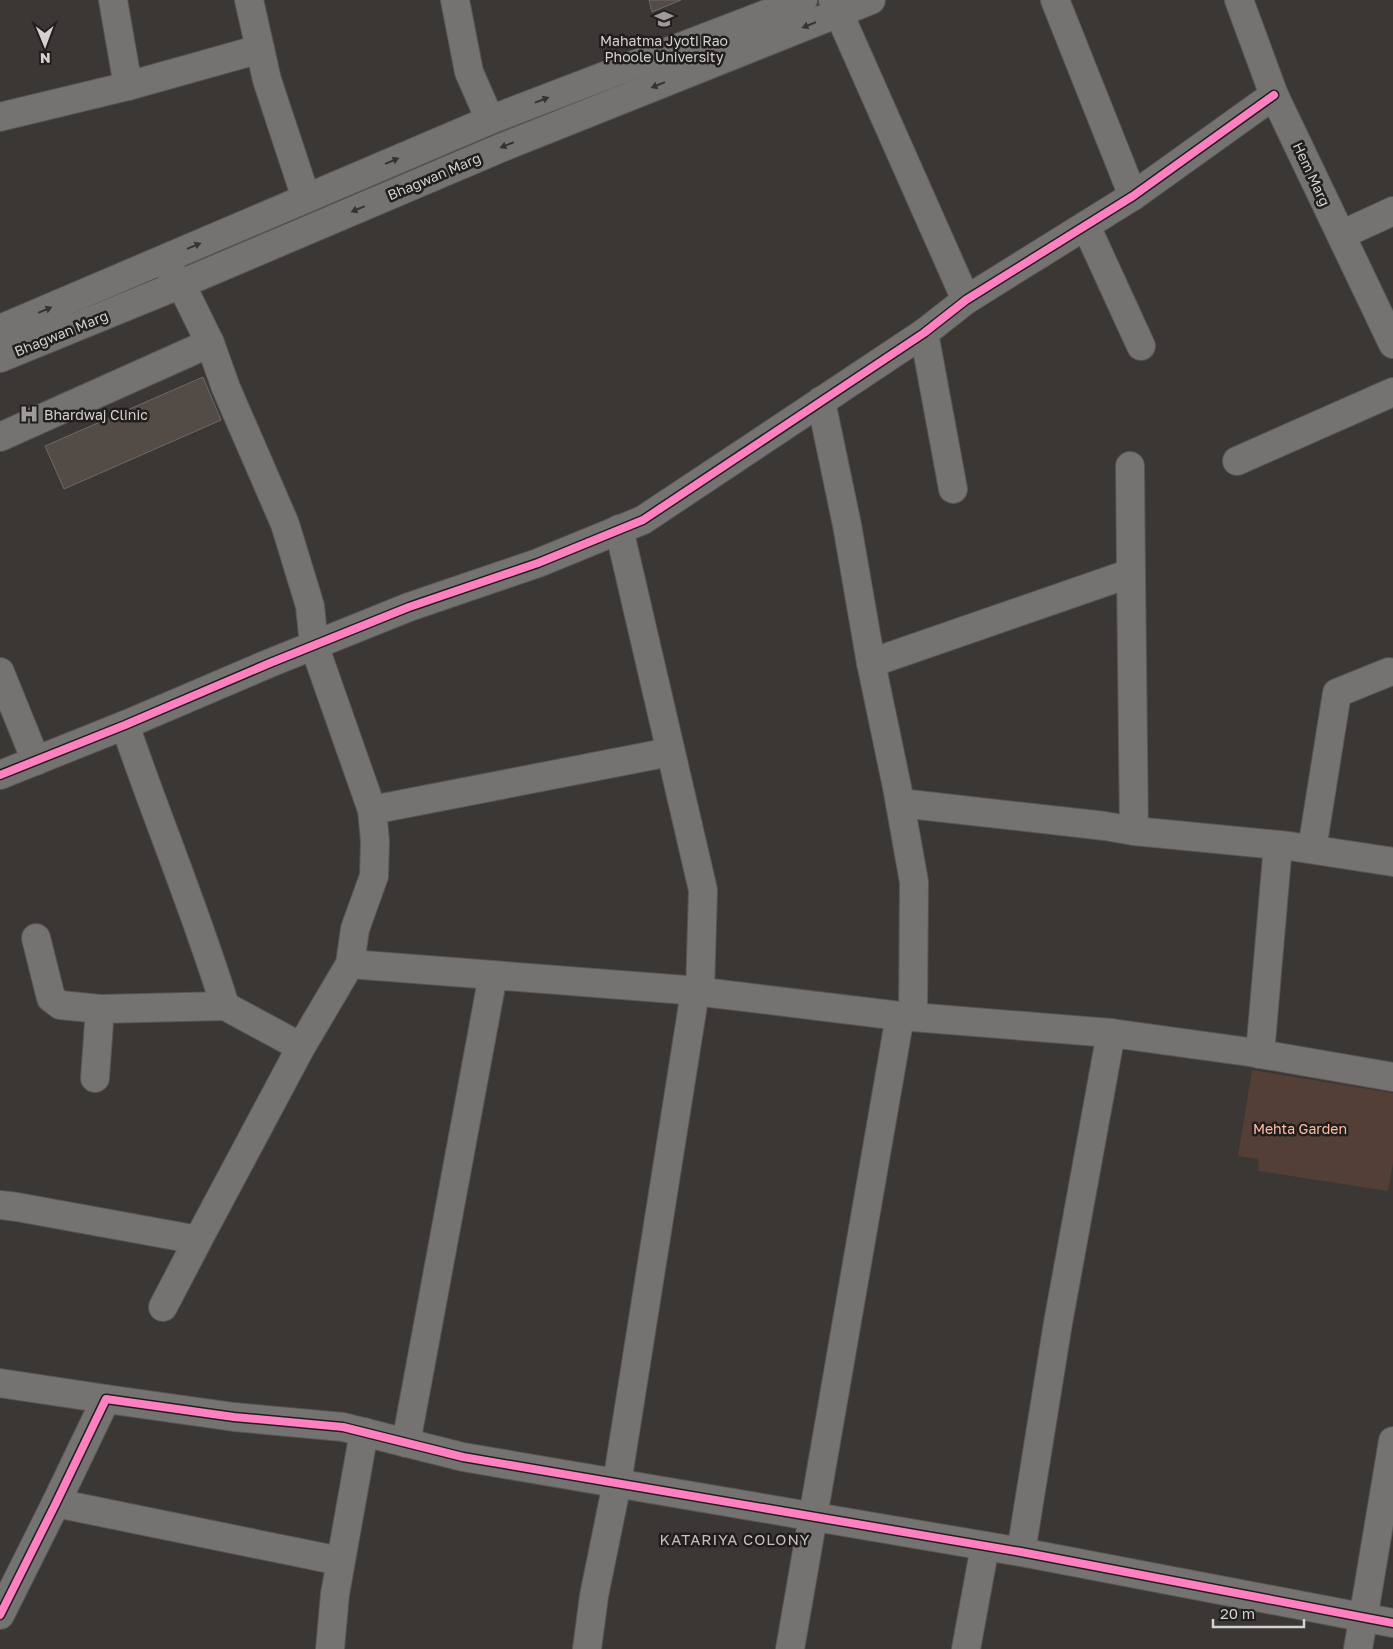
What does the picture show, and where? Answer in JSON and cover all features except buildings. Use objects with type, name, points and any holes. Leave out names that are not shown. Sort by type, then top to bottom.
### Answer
[{"type":"street","points":[[113,0],[128,86]]},
{"type":"street","points":[[249,0],[267,80],[306,198]]},
{"type":"street","points":[[455,0],[469,72],[490,120]]},
{"type":"street","name":"Bhagwan Marg","points":[[0,329],[490,120],[803,0]]},
{"type":"street","name":"Bhagwan Marg","points":[[0,358],[181,284],[836,6],[871,0]]},
{"type":"street","points":[[1054,0],[1133,196]]},
{"type":"street","name":"Hem Marg","points":[[1239,0],[1274,94],[1393,344]]},
{"type":"street","points":[[836,6],[966,300]]},
{"type":"street","points":[[0,117],[128,86],[260,49]]},
{"type":"street","points":[[0,775],[409,607],[538,563],[643,520],[924,333],[966,300],[1133,196],[1274,94]]},
{"type":"street","points":[[1341,235],[1393,211]]},
{"type":"street","points":[[1086,226],[1141,346]]},
{"type":"street","points":[[162,260],[181,284],[210,343],[226,388],[285,524],[310,606],[314,645],[372,810],[375,841],[374,876],[355,929],[350,964],[301,1047],[163,1307]]},
{"type":"street","points":[[924,333],[953,489]]},
{"type":"street","points":[[0,438],[210,343]]},
{"type":"street","points":[[1237,461],[1393,392]]},
{"type":"street","points":[[790,1649],[907,1016],[914,882],[900,802],[871,663],[847,525],[821,401]]},
{"type":"street","points":[[1130,466],[1134,831]]},
{"type":"street","points":[[587,1649],[594,1596],[617,1483],[697,992],[703,890],[619,529]]},
{"type":"street","points":[[871,663],[1131,573]]},
{"type":"street","points":[[1312,849],[1337,693],[1392,666]]},
{"type":"street","points":[[0,672],[36,761]]},
{"type":"street","points":[[125,725],[154,808],[210,955],[225,1006]]},
{"type":"street","points":[[372,810],[670,752]]},
{"type":"street","points":[[900,802],[1134,831],[1312,849],[1393,862]]},
{"type":"street","points":[[1260,1054],[1278,845]]},
{"type":"street","points":[[36,938],[51,998],[60,1006],[100,1009],[225,1006],[301,1047]]},
{"type":"street","points":[[350,964],[697,992],[907,1016],[1111,1032],[1260,1054],[1393,1077]]},
{"type":"street","points":[[406,1442],[493,975]]},
{"type":"street","points":[[95,1078],[100,1009]]},
{"type":"street","points":[[1021,1552],[1058,1323],[1111,1032]]},
{"type":"street","points":[[0,1206],[16,1207],[198,1240]]},
{"type":"street","points":[[0,1383],[234,1417],[344,1427],[463,1457],[1021,1552],[1393,1623]]},
{"type":"street","points":[[0,1615],[106,1399]]},
{"type":"street","points":[[330,1649],[340,1561],[364,1432]]},
{"type":"street","points":[[1358,1649],[1393,1441]]},
{"type":"street","points":[[56,1503],[340,1561]]},
{"type":"street","points":[[966,1649],[985,1546]]},
{"type":"green space","name":"Mehta Garden","points":[[1252,1070],[1393,1093],[1393,1163],[1388,1191],[1259,1171],[1258,1159],[1238,1156]]},
{"type":"cycle path","points":[[0,775],[409,607],[538,563],[643,520],[924,333],[966,300],[1133,196],[1274,95]]},
{"type":"cycle path","points":[[0,1615],[106,1399],[234,1417],[343,1427],[463,1457],[1021,1552],[1393,1623]]},
{"type":"place","name":"Mahatma Jyoti Rao Phoole University","points":[[664,19]]},
{"type":"place","name":"Bhardwaj Clinic","points":[[29,414]]},
{"type":"district","name":"KATARIYA COLONY","points":[[735,1539]]}]
